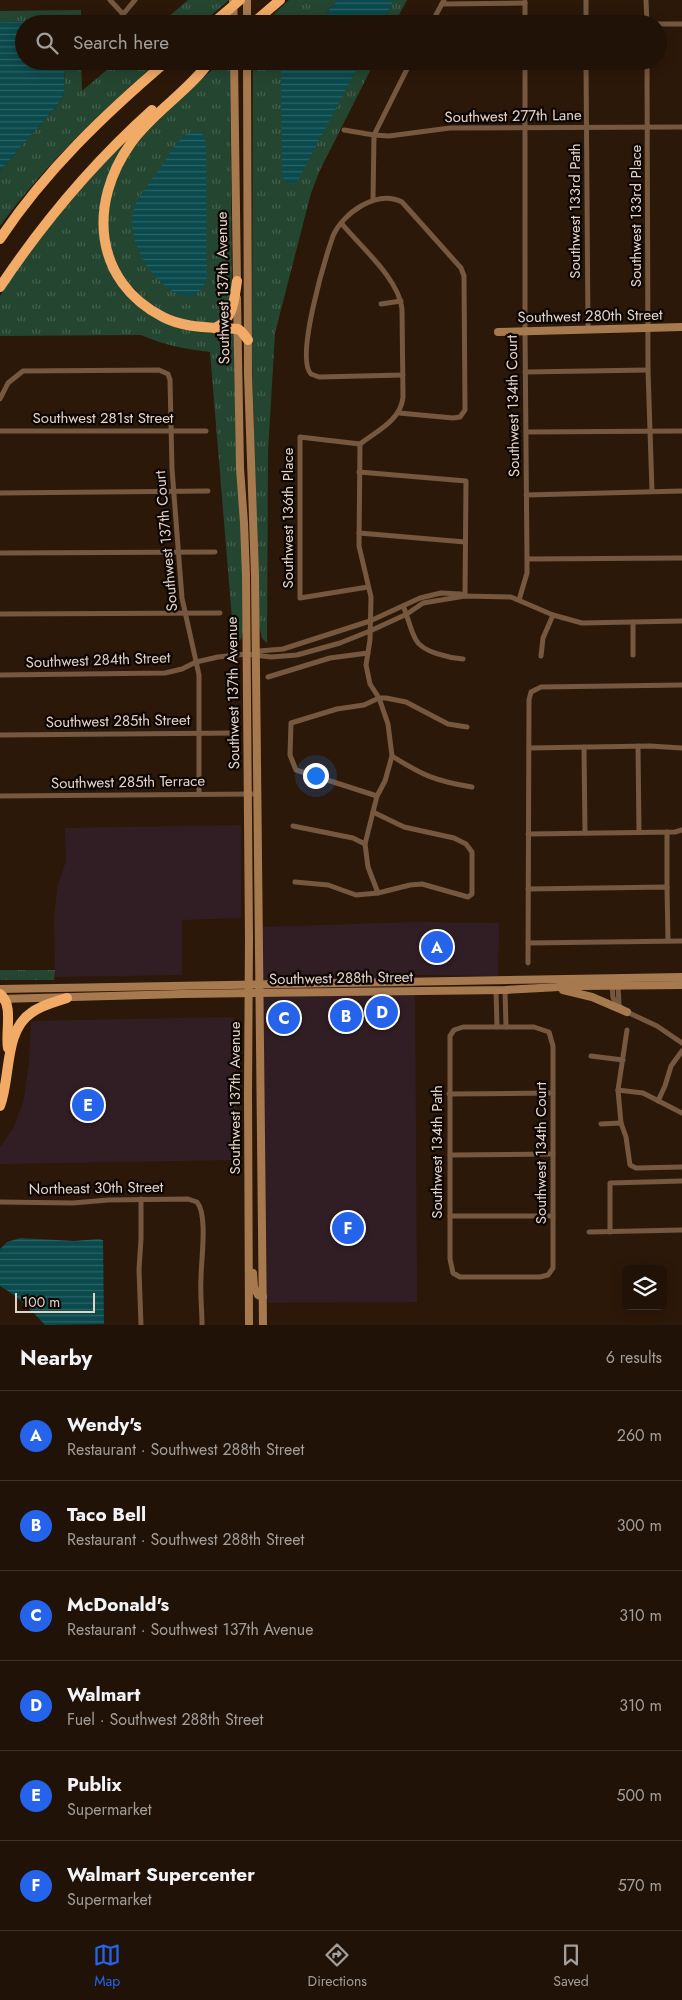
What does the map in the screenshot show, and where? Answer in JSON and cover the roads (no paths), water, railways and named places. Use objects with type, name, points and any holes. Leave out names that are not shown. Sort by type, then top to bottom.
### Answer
[{"type":"highway","points":[[222,15],[240,0]]},
{"type":"highway","points":[[262,15],[280,0]]},
{"type":"highway","points":[[0,239],[32,195],[87,134],[106,114],[157,70]]},
{"type":"highway","points":[[0,287],[30,242],[99,161],[134,127],[199,70]]},
{"type":"highway","points":[[203,70],[154,116],[131,142],[117,166],[104,204],[103,225],[106,250],[117,276],[135,299],[164,318],[182,324],[238,329],[248,340]]},
{"type":"highway","points":[[214,328],[221,325],[228,318],[233,307],[237,282]]},
{"type":"highway","points":[[2,997],[9,1056]]},
{"type":"highway","points":[[0,1106],[6,1083],[9,1056],[16,1031],[23,1020],[31,1013],[41,1007],[67,998]]},
{"type":"main road","points":[[233,0],[234,15]]},
{"type":"main road","points":[[247,0],[247,15]]},
{"type":"main road","name":"Southwest 137th Avenue","points":[[234,70],[240,468],[244,532],[248,794],[249,1325]]},
{"type":"main road","name":"Southwest 137th Avenue","points":[[247,70],[248,340],[255,654],[263,1325]]},
{"type":"main road","name":"Southwest 280th Street","points":[[498,332],[682,328]]},
{"type":"main road","points":[[249,898],[258,898]]},
{"type":"main road","name":"Southwest 288th Street","points":[[2,997],[67,998],[249,993],[505,990],[682,977]]},
{"type":"main road","name":"Southwest 288th Street","points":[[0,989],[249,984],[615,982],[682,985]]},
{"type":"main road","points":[[554,987],[592,997],[627,1012]]},
{"type":"main road","points":[[248,1217],[253,1226],[254,1287],[258,1295],[263,1297]]},
{"type":"street","points":[[110,0],[123,14],[135,0]]},
{"type":"street","points":[[586,0],[586,15]]},
{"type":"street","points":[[646,0],[647,15]]},
{"type":"street","points":[[436,15],[443,2],[525,1],[525,15]]},
{"type":"street","points":[[667,24],[682,24]]},
{"type":"street","points":[[373,200],[374,135],[407,70]]},
{"type":"street","name":"Southwest 134th Court","points":[[519,600],[527,573],[525,70]]},
{"type":"street","name":"Southwest 133rd Path","points":[[586,70],[588,330]]},
{"type":"street","name":"Southwest 133rd Place","points":[[647,70],[648,370],[652,491]]},
{"type":"street","name":"Southwest 277th Lane","points":[[344,130],[389,136],[450,128],[682,127]]},
{"type":"street","points":[[399,413],[456,418],[462,415],[466,408],[464,272],[402,202],[393,199],[373,200],[363,204],[334,232],[308,329],[306,365],[308,372],[319,377],[403,375]]},
{"type":"street","points":[[342,224],[393,283],[401,300],[402,401],[399,413],[360,444],[358,472],[359,546],[371,597],[366,665],[370,684],[379,698],[388,724],[392,756],[385,781],[377,796],[365,844],[368,867],[378,893]]},
{"type":"street","points":[[381,304],[401,300]]},
{"type":"street","name":"Southwest 137th Court","points":[[0,399],[8,383],[23,371],[159,370],[168,374],[170,380],[174,491],[184,612],[199,675],[199,794]]},
{"type":"street","points":[[525,372],[648,370]]},
{"type":"street","name":"Southwest 281st Street","points":[[0,431],[206,431]]},
{"type":"street","points":[[526,432],[682,431]]},
{"type":"street","name":"Southwest 136th Place","points":[[360,444],[300,437],[300,598],[368,587]]},
{"type":"street","points":[[358,472],[466,481],[465,596]]},
{"type":"street","points":[[0,493],[208,491]]},
{"type":"street","points":[[526,495],[682,491]]},
{"type":"street","points":[[359,533],[465,542]]},
{"type":"street","points":[[0,554],[215,552]]},
{"type":"street","points":[[527,559],[682,558]]},
{"type":"street","name":"Southwest 284th Street","points":[[255,654],[284,649],[370,621],[420,598],[441,593],[456,593],[465,596]]},
{"type":"street","name":"Southwest 284th Street","points":[[0,675],[165,673],[182,669],[196,662],[218,657],[246,654],[271,657],[297,655],[340,643],[370,631],[407,614],[423,603],[465,596],[496,596],[519,600],[553,615],[582,623],[682,621]]},
{"type":"street","points":[[403,606],[419,645],[448,657],[463,659]]},
{"type":"street","points":[[0,614],[220,613]]},
{"type":"street","points":[[541,656],[543,638],[553,615]]},
{"type":"street","points":[[633,622],[633,654]]},
{"type":"street","points":[[268,677],[330,658],[368,652]]},
{"type":"street","points":[[528,963],[529,697],[531,692],[536,688],[682,685]]},
{"type":"street","points":[[377,796],[296,770],[290,755],[291,723],[337,709],[364,705],[379,698],[406,702],[448,724],[468,727]]},
{"type":"street","name":"Southwest 285th Street","points":[[0,735],[236,732]]},
{"type":"street","points":[[530,748],[638,746],[682,748]]},
{"type":"street","points":[[638,746],[639,832]]},
{"type":"street","points":[[584,747],[585,833]]},
{"type":"street","points":[[392,756],[419,774],[444,782],[472,786]]},
{"type":"street","name":"Southwest 285th Terrace","points":[[0,796],[257,794]]},
{"type":"street","points":[[294,882],[328,885],[356,895],[378,893],[422,884],[468,897],[472,894],[472,852],[466,844],[454,838],[404,827],[374,812]]},
{"type":"street","points":[[293,826],[353,838],[365,844]]},
{"type":"street","points":[[528,834],[667,832],[682,830]]},
{"type":"street","points":[[667,832],[668,941]]},
{"type":"street","points":[[528,889],[668,887]]},
{"type":"street","points":[[528,943],[682,941]]},
{"type":"street","points":[[615,982],[613,998],[619,1006],[627,1012],[657,1026],[682,1043]]},
{"type":"street","points":[[496,990],[497,1027],[506,1027],[505,990]]},
{"type":"street","name":"Southwest 134th Path","points":[[453,1273],[450,1259],[449,1041],[452,1032],[463,1027],[497,1027]]},
{"type":"street","name":"Southwest 134th Court","points":[[453,1273],[464,1277],[544,1276],[551,1272],[554,1263],[553,1046],[551,1034],[542,1028],[506,1027]]},
{"type":"street","points":[[627,1030],[618,1090],[621,1123],[626,1137],[630,1165],[633,1167],[682,1167]]},
{"type":"street","points":[[658,1101],[671,1066],[682,1051]]},
{"type":"street","points":[[591,1056],[623,1060]]},
{"type":"street","points":[[618,1090],[643,1093],[682,1112]]},
{"type":"street","points":[[449,1094],[553,1093]]},
{"type":"street","points":[[601,1124],[621,1123]]},
{"type":"street","points":[[450,1155],[553,1154]]},
{"type":"street","points":[[610,1232],[610,1183],[682,1182]]},
{"type":"street","points":[[141,1199],[139,1269],[141,1325]]},
{"type":"street","name":"Northeast 30th Street","points":[[0,1202],[72,1203],[141,1199],[193,1200],[197,1202],[202,1210],[202,1264],[200,1276],[202,1325]]},
{"type":"street","points":[[450,1216],[554,1216]]},
{"type":"street","points":[[589,1232],[682,1230]]},
{"type":"water","points":[[338,0],[394,0],[386,15],[326,15]]},
{"type":"water","points":[[0,22],[15,22],[15,70],[65,70],[64,93],[59,103],[0,171]]},
{"type":"water","points":[[356,70],[298,180],[293,184],[285,182],[282,174],[281,71]]},
{"type":"water","points":[[198,131],[204,136],[206,145],[207,277],[200,291],[188,296],[174,292],[160,282],[148,266],[138,248],[133,228],[134,209],[143,192],[177,143],[186,135]]},
{"type":"water","points":[[20,1238],[74,1241],[103,1240],[104,1324],[45,1325],[18,1299],[0,1286],[0,1249],[7,1242]]},
{"type":"place","name":"Wendy's","points":[[437,947]]},
{"type":"place","name":"Walmart","points":[[382,1012]]},
{"type":"place","name":"Taco Bell","points":[[346,1016]]},
{"type":"place","name":"McDonald's","points":[[284,1018]]},
{"type":"place","name":"Publix","points":[[88,1105]]},
{"type":"place","name":"Walmart Supercenter","points":[[348,1228]]}]
